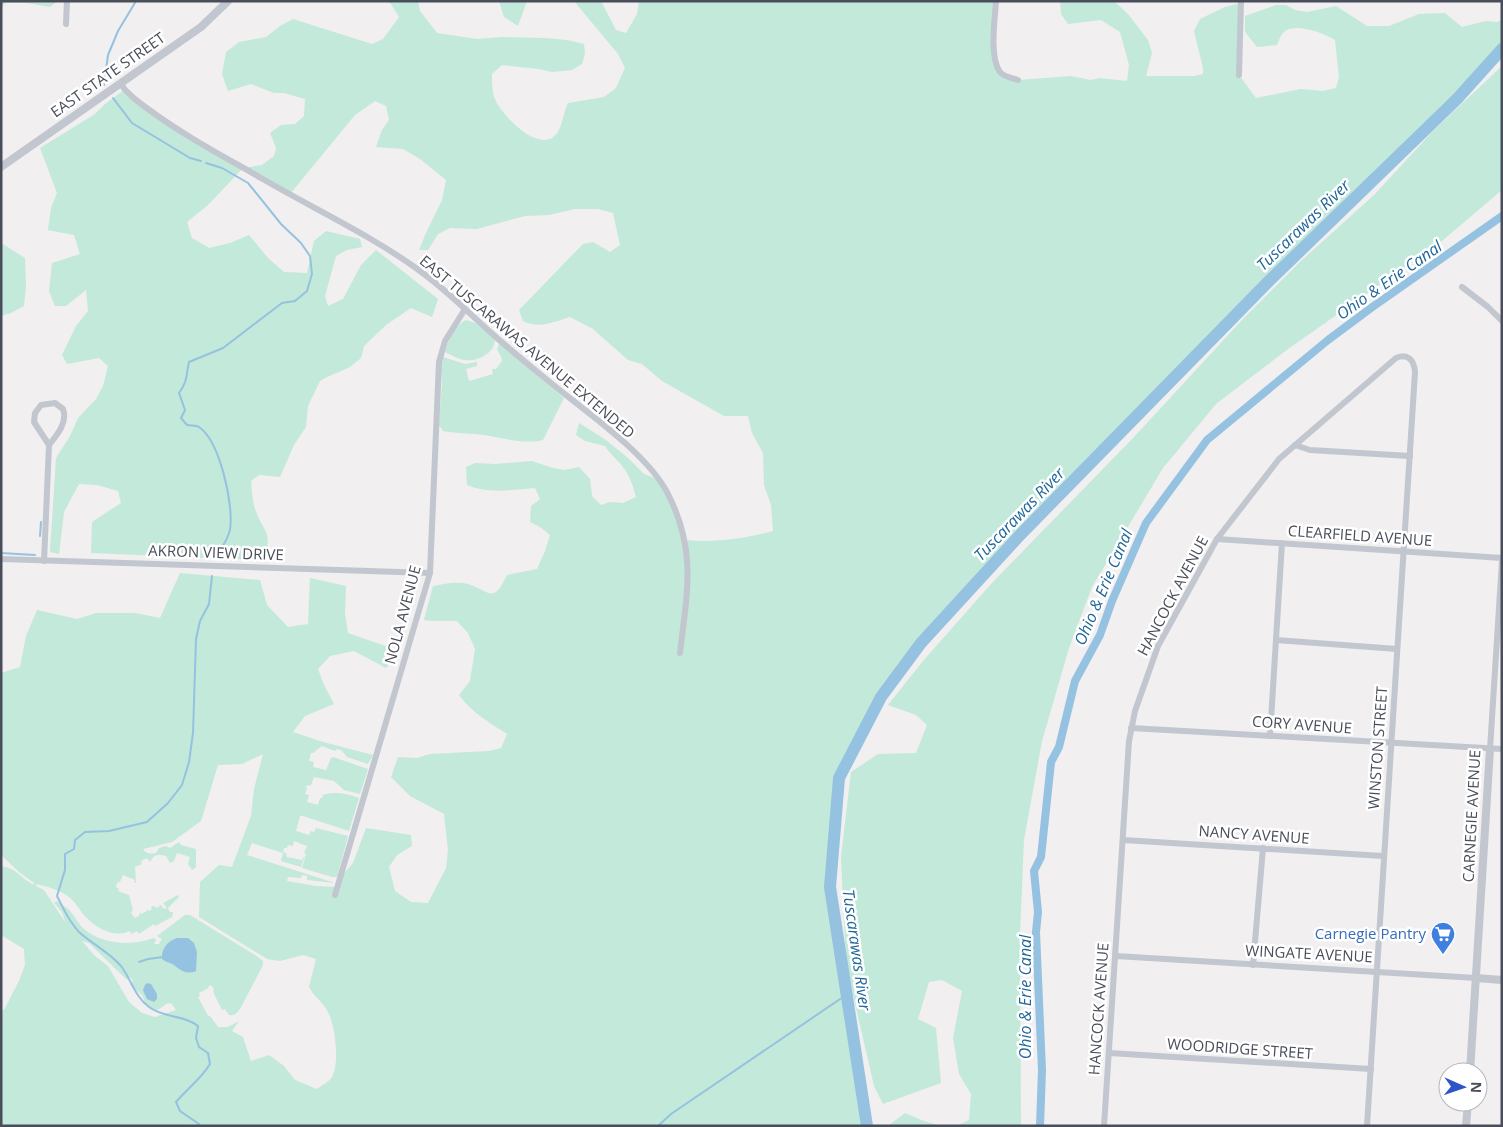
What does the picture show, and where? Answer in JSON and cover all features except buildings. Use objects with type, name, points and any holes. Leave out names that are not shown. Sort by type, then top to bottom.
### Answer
[{"type":"street","points":[[66,24],[67,1]]},
{"type":"street","name":"EAST STATE STREET","points":[[1,167],[201,27],[228,1]]},
{"type":"street","points":[[996,1],[994,56],[1000,72],[1018,80]]},
{"type":"street","points":[[1239,75],[1241,1]]},
{"type":"street","name":"EAST TUSCARAWAS AVENUE EXTENDED","points":[[120,83],[127,93],[178,130],[398,256],[423,273],[466,309],[487,330],[644,461],[664,486],[678,516],[687,553],[688,601],[680,653]]},
{"type":"street","points":[[1462,287],[1481,301],[1502,321]]},
{"type":"street","name":"NOLA AVENUE","points":[[334,895],[430,573],[439,362],[445,341],[466,309]]},
{"type":"street","name":"HANCOCK AVENUE","points":[[1104,1126],[1131,728],[1135,711],[1158,646],[1217,539],[1274,465],[1396,358],[1405,356],[1410,358],[1414,362],[1415,372]]},
{"type":"street","name":"WINSTON STREET","points":[[1367,1126],[1415,372]]},
{"type":"street","points":[[44,561],[49,445],[34,422],[34,416],[41,405],[55,403],[63,408],[64,418],[56,437],[49,445]]},
{"type":"street","points":[[1295,445],[1310,450],[1410,456]]},
{"type":"street","name":"CLEARFIELD AVENUE","points":[[1217,539],[1502,560]]},
{"type":"street","points":[[1270,736],[1282,543]]},
{"type":"street","name":"AKRON VIEW DRIVE","points":[[1,559],[335,568],[430,573]]},
{"type":"street","name":"CARNEGIE AVENUE","points":[[1471,1062],[1502,560]]},
{"type":"street","points":[[1276,640],[1397,649]]},
{"type":"street","name":"CORY AVENUE","points":[[1131,728],[1502,749]]},
{"type":"street","name":"NANCY AVENUE","points":[[1123,840],[1384,856]]},
{"type":"street","points":[[1253,965],[1262,848]]},
{"type":"street","name":"WINGATE AVENUE","points":[[1116,956],[1502,980]]},
{"type":"street","name":"WOODRIDGE STREET","points":[[1109,1053],[1371,1069]]},
{"type":"street","points":[[1466,1126],[1467,1112]]},
{"type":"green space","points":[[1,1],[57,1],[50,7],[27,3],[5,3],[1,9]]},
{"type":"green space","points":[[387,1],[418,1],[420,11],[437,33],[477,39],[502,37],[545,38],[584,44],[585,54],[582,64],[572,70],[552,72],[502,65],[492,74],[494,97],[504,113],[522,131],[542,140],[551,139],[558,132],[568,103],[604,97],[616,88],[625,68],[618,54],[574,1],[601,1],[616,30],[626,33],[637,14],[639,1],[996,1],[994,50],[1002,73],[1018,80],[1071,76],[1090,80],[1100,78],[1127,81],[1129,65],[1120,32],[1101,20],[1068,24],[1061,14],[1060,1],[1114,1],[1128,14],[1148,40],[1152,53],[1146,76],[1194,76],[1203,74],[1194,31],[1200,19],[1225,7],[1241,3],[1239,75],[1256,98],[1301,89],[1323,91],[1336,88],[1339,77],[1335,40],[1318,32],[1303,28],[1290,29],[1282,34],[1277,45],[1257,47],[1245,32],[1245,16],[1276,5],[1286,5],[1295,10],[1307,12],[1336,6],[1367,26],[1389,26],[1419,14],[1445,13],[1462,27],[1486,21],[1497,22],[1502,20],[1502,47],[1020,535],[921,643],[881,697],[839,778],[830,887],[867,1126],[1,1126],[1,1011],[4,1010],[25,965],[24,949],[1,935],[1,865],[12,869],[35,885],[1,855],[1,673],[20,667],[26,636],[37,610],[77,619],[96,613],[135,613],[160,618],[180,573],[260,580],[267,605],[288,627],[308,624],[310,578],[346,586],[345,614],[348,633],[400,651],[386,668],[354,651],[330,656],[318,669],[334,704],[305,716],[293,732],[373,755],[368,764],[347,757],[341,750],[337,749],[335,751],[322,746],[311,753],[309,761],[314,762],[313,767],[326,770],[333,757],[368,769],[360,794],[344,790],[334,781],[314,777],[311,785],[305,786],[307,788],[305,794],[309,795],[307,802],[318,805],[323,795],[333,793],[359,798],[349,831],[300,816],[296,831],[309,835],[316,828],[348,836],[337,877],[302,868],[306,854],[304,853],[307,846],[294,841],[293,846],[288,845],[287,848],[284,848],[283,852],[286,853],[287,857],[302,860],[305,855],[301,867],[281,861],[283,853],[252,843],[247,855],[335,883],[307,880],[307,876],[302,875],[301,878],[288,877],[287,881],[316,886],[337,887],[339,879],[353,863],[366,828],[411,835],[412,846],[397,855],[389,867],[395,891],[411,902],[428,903],[446,868],[448,850],[444,814],[410,796],[391,777],[398,757],[417,758],[430,754],[489,751],[501,748],[507,734],[475,712],[459,695],[470,681],[475,649],[468,633],[457,621],[424,620],[433,586],[464,583],[487,592],[495,593],[507,575],[537,569],[550,535],[530,522],[531,506],[540,499],[535,488],[501,491],[475,488],[467,485],[466,467],[475,463],[495,464],[532,461],[565,470],[579,467],[590,479],[592,496],[601,505],[610,502],[623,503],[636,497],[625,470],[605,446],[585,441],[576,435],[579,423],[606,440],[644,474],[660,480],[685,540],[729,540],[773,531],[771,505],[764,485],[763,453],[752,433],[748,416],[724,416],[662,381],[642,364],[628,360],[593,329],[570,317],[541,325],[523,321],[519,310],[583,244],[593,242],[610,252],[620,245],[613,213],[598,209],[575,209],[549,215],[525,216],[477,229],[450,228],[438,234],[428,250],[419,250],[442,200],[446,180],[420,159],[403,149],[376,147],[382,130],[389,120],[386,106],[375,101],[355,115],[290,194],[243,168],[208,205],[187,222],[192,238],[209,248],[230,243],[249,235],[268,258],[284,272],[307,273],[314,241],[326,231],[360,239],[362,247],[347,250],[336,256],[325,296],[328,306],[343,299],[361,265],[376,250],[438,299],[432,317],[411,308],[386,325],[364,346],[361,358],[350,367],[320,381],[308,406],[306,427],[294,445],[280,477],[259,475],[251,481],[255,509],[266,533],[268,543],[264,560],[91,553],[92,522],[121,503],[118,491],[97,485],[79,484],[64,512],[59,554],[50,552],[56,458],[70,436],[78,418],[96,399],[103,386],[108,366],[99,358],[67,364],[62,355],[76,326],[88,311],[86,290],[66,306],[55,306],[49,291],[52,263],[80,254],[74,235],[48,230],[51,208],[57,193],[40,148],[95,114],[124,90],[160,118],[244,168],[262,165],[274,156],[276,148],[270,133],[281,125],[295,124],[304,116],[305,99],[284,93],[274,93],[251,84],[228,91],[222,74],[226,52],[239,42],[266,37],[293,19],[372,44],[383,39],[399,17]],"holes":[[[263,754],[254,789],[251,816],[232,867],[219,865],[200,882],[199,917],[267,959],[280,961],[303,955],[316,959],[309,987],[326,1008],[331,1018],[336,1054],[336,1063],[332,1077],[317,1089],[295,1080],[284,1066],[269,1055],[251,1061],[243,1037],[232,1031],[239,1021],[228,1027],[218,1027],[208,1016],[198,997],[200,996],[199,993],[210,985],[213,987],[214,994],[222,1010],[225,1009],[229,1015],[235,1014],[240,1009],[263,965],[263,961],[258,957],[190,915],[185,915],[157,936],[162,939],[159,944],[154,944],[156,940],[154,938],[127,943],[109,941],[84,929],[68,909],[57,901],[54,903],[62,912],[65,922],[44,890],[36,886],[37,884],[45,886],[69,897],[91,922],[101,929],[112,933],[130,931],[131,934],[137,931],[139,934],[154,924],[155,926],[172,917],[173,912],[170,912],[168,908],[179,897],[178,895],[163,903],[167,908],[164,909],[161,905],[157,908],[153,906],[149,911],[147,909],[147,911],[141,914],[140,912],[139,916],[135,918],[131,913],[133,910],[129,895],[118,891],[117,883],[120,882],[123,875],[135,880],[134,882],[136,883],[135,867],[142,864],[141,861],[147,858],[150,862],[157,855],[166,856],[170,863],[174,861],[177,853],[190,857],[188,864],[192,870],[196,867],[196,849],[181,845],[179,842],[170,848],[166,846],[159,848],[156,853],[148,853],[143,849],[172,842],[201,821],[218,765],[242,764]],[[82,941],[89,943],[127,980],[129,977],[133,980],[130,985],[142,995],[146,1005],[156,1011],[168,1003],[172,1004],[176,1010],[155,1017],[142,1013],[129,1002],[108,966],[95,956]]]},
{"type":"green space","points":[[499,1],[527,1],[518,26],[504,17]]},
{"type":"green space","points":[[1502,66],[1502,190],[1442,241],[1288,349],[1216,404],[1163,468],[1092,587],[1069,648],[1042,741],[1024,840],[1020,933],[1021,1126],[957,1126],[969,1120],[971,1094],[959,1074],[953,1038],[962,991],[942,980],[929,982],[918,1019],[936,1028],[941,1083],[883,1104],[874,1086],[846,964],[841,857],[851,772],[878,754],[916,753],[927,725],[916,715],[888,705],[923,661],[991,584],[1134,437],[1242,320],[1301,261],[1374,195],[1435,129]]},
{"type":"green space","points":[[1,243],[25,258],[26,286],[24,306],[1,316]]},
{"type":"green space","points":[[466,320],[476,323],[495,340],[492,349],[488,353],[474,360],[454,357],[445,352],[452,333],[458,325]]},
{"type":"green space","points":[[499,343],[564,398],[543,440],[517,441],[484,435],[447,432],[443,431],[439,425],[443,357],[465,364],[477,362],[477,366],[466,369],[469,381],[493,374],[492,369],[496,369],[502,361],[497,350]]},
{"type":"green space","points":[[905,1113],[924,1121],[941,1126],[888,1126]]},
{"type":"water","points":[[177,938],[188,938],[194,943],[197,952],[196,971],[184,972],[162,959],[165,946]]},
{"type":"water","points":[[147,983],[151,984],[157,994],[157,999],[154,1002],[147,999],[143,990]]},
{"type":"waterway","points":[[104,85],[108,55],[118,31],[136,1]]},
{"type":"waterway","name":"Tuscarawas River","points":[[867,1126],[830,887],[839,778],[881,697],[921,643],[1020,535],[1268,282],[1457,99],[1502,49]]},
{"type":"waterway","points":[[113,98],[132,123],[190,158],[201,161]]},
{"type":"waterway","points":[[206,163],[222,168],[248,183],[281,224],[301,243],[310,256],[312,274],[307,291],[295,301],[282,303],[223,348],[189,362],[185,381],[179,393],[185,410],[181,418],[187,425],[199,427],[207,434],[219,459],[230,505],[231,519],[229,532],[216,557]]},
{"type":"waterway","name":"Ohio & Erie Canal","points":[[1040,1126],[1042,1070],[1036,932],[1038,912],[1034,871],[1041,857],[1051,762],[1059,747],[1075,681],[1100,635],[1112,601],[1146,523],[1207,440],[1328,340],[1502,216]]},
{"type":"waterway","points":[[40,536],[41,522]]},
{"type":"waterway","points":[[1,553],[35,555]]},
{"type":"waterway","points":[[199,1126],[199,1124],[180,1111],[176,1102],[210,1064],[208,1053],[199,1047],[196,1038],[198,1026],[193,1022],[155,1011],[144,1003],[121,966],[75,928],[57,896],[65,870],[65,854],[74,849],[75,840],[85,832],[109,831],[147,822],[168,803],[182,785],[189,762],[193,733],[196,639],[200,621],[209,604],[212,576]]},
{"type":"waterway","points":[[139,962],[163,957]]},
{"type":"waterway","points":[[658,1126],[671,1114],[846,995]]},
{"type":"place","name":"Carnegie Pantry","points":[[1443,955]]}]
